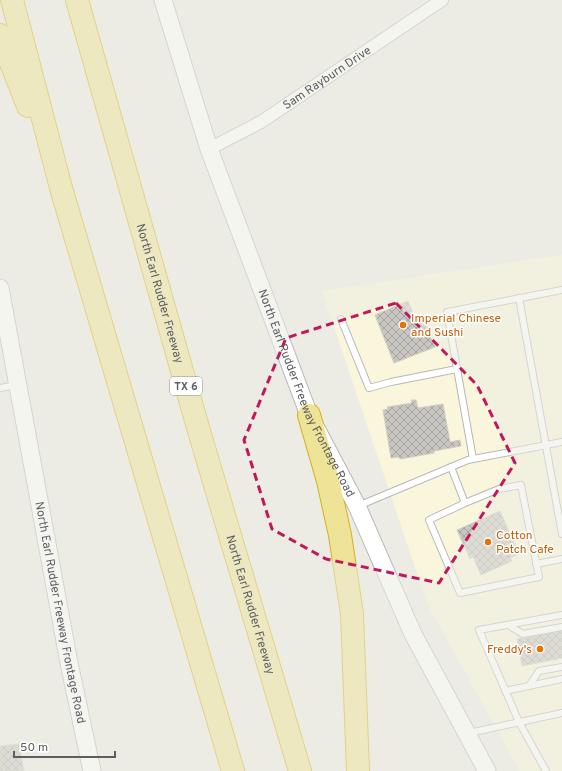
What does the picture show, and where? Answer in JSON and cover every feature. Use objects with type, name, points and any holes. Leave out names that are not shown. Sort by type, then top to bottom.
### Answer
[{"type":"highway","points":[[12,0],[61,188],[233,771]]},
{"type":"highway","name":"North Earl Rudder Freeway","points":[[77,0],[199,431],[300,771]]},
{"type":"highway","points":[[0,35],[61,188]]},
{"type":"highway","points":[[309,415],[328,482],[340,535],[352,614],[358,771]]},
{"type":"main road","name":"North Earl Rudder Freeway Frontage Road","points":[[163,0],[209,149],[309,415],[357,506],[413,634],[465,733],[487,771]]},
{"type":"main road","name":"North Earl Rudder Freeway Frontage Road","points":[[0,288],[69,663],[92,771]]},
{"type":"street","name":"Sam Rayburn Drive","points":[[209,149],[261,122],[442,0]]},
{"type":"lane","points":[[473,459],[447,312],[562,290]]},
{"type":"lane","points":[[519,298],[562,534]]},
{"type":"lane","points":[[341,319],[368,388],[457,369]]},
{"type":"lane","points":[[0,388],[18,385]]},
{"type":"lane","points":[[357,506],[473,459],[562,442]]},
{"type":"lane","points":[[451,467],[465,504]]},
{"type":"lane","points":[[521,485],[539,577],[460,593],[429,520],[465,504],[499,489],[521,485]]},
{"type":"lane","points":[[536,564],[562,559]]},
{"type":"lane","points":[[546,771],[519,722],[479,630],[562,615]]},
{"type":"lane","points":[[508,625],[523,634],[562,627]]},
{"type":"lane","points":[[529,686],[539,671],[562,667]]},
{"type":"lane","points":[[505,691],[562,679]]},
{"type":"lane","points":[[465,733],[562,713]]},
{"type":"highlighted area","points":[[396,303],[477,385],[515,463],[439,583],[326,559],[272,529],[244,440],[286,338]]},
{"type":"shaded area","points":[[562,255],[562,771],[520,771],[427,603],[322,291]]},
{"type":"building","points":[[408,301],[417,322],[424,319],[435,347],[394,363],[375,315]]},
{"type":"building","points":[[411,400],[416,400],[418,408],[443,404],[450,442],[460,440],[461,446],[434,451],[434,453],[400,459],[399,457],[391,458],[383,410],[388,409],[387,407],[412,403]]},
{"type":"building","name":"Cotton Patch Cafe","points":[[500,511],[519,554],[510,558],[512,561],[481,575],[473,557],[470,559],[457,530]]},
{"type":"building","name":"Freddy's","points":[[562,630],[562,658],[522,666],[517,639]]},
{"type":"building","points":[[19,744],[24,771],[0,771],[0,746]]},
{"type":"place","name":"Imperial Chinese and Sushi","points":[[403,325]]},
{"type":"place","name":"Cotton Patch Cafe","points":[[488,542]]},
{"type":"place","name":"Freddy's","points":[[540,649]]}]
